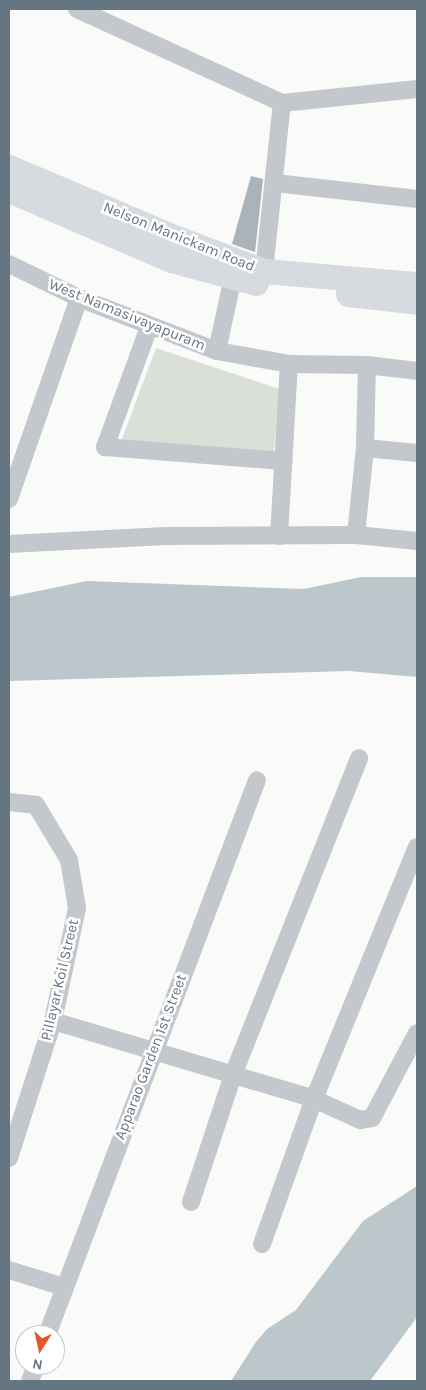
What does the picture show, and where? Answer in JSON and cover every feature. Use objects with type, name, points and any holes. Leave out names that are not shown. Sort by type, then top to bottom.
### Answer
[{"type":"main road","name":"Nelson Manickam Road","points":[[9,166],[179,239],[264,271],[417,284]]},
{"type":"main road","name":"Nelson Manickam Road","points":[[9,190],[171,260],[261,284],[417,302]]},
{"type":"street","points":[[77,9],[282,103],[417,89]]},
{"type":"street","points":[[264,271],[275,183],[282,103]]},
{"type":"street","points":[[275,183],[417,199]]},
{"type":"street","name":"West Namasivayapuram","points":[[9,264],[79,298],[149,327],[217,351],[289,364],[367,365],[417,371]]},
{"type":"street","points":[[217,351],[233,277]]},
{"type":"street","points":[[9,499],[79,298]]},
{"type":"street","points":[[149,327],[105,447],[283,461]]},
{"type":"street","points":[[279,536],[289,364]]},
{"type":"street","points":[[356,535],[365,448],[367,365]]},
{"type":"street","points":[[365,448],[417,453]]},
{"type":"street","points":[[9,544],[356,535],[417,541]]},
{"type":"street","points":[[191,1202],[233,1075],[359,758]]},
{"type":"street","name":"Apparao Garden 1st Street","points":[[51,1325],[257,780]]},
{"type":"street","name":"Pillayar Koil Street","points":[[9,802],[36,805],[69,860],[77,908],[53,1021],[9,1158]]},
{"type":"street","points":[[262,1244],[314,1099],[417,847]]},
{"type":"street","points":[[53,1021],[314,1099],[360,1120],[372,1118],[417,1033]]},
{"type":"street","points":[[9,1270],[64,1287]]},
{"type":"shaded area","points":[[156,348],[280,389],[273,459],[120,444]]},
{"type":"shaded area","points":[[361,577],[417,577],[417,677],[349,671],[9,681],[9,597],[87,581],[304,589]]},
{"type":"shaded area","points":[[417,1186],[417,1317],[370,1381],[231,1381],[256,1342],[267,1329],[296,1310],[363,1221]]},
{"type":"building","points":[[251,176],[263,179],[255,252],[232,244]]}]
